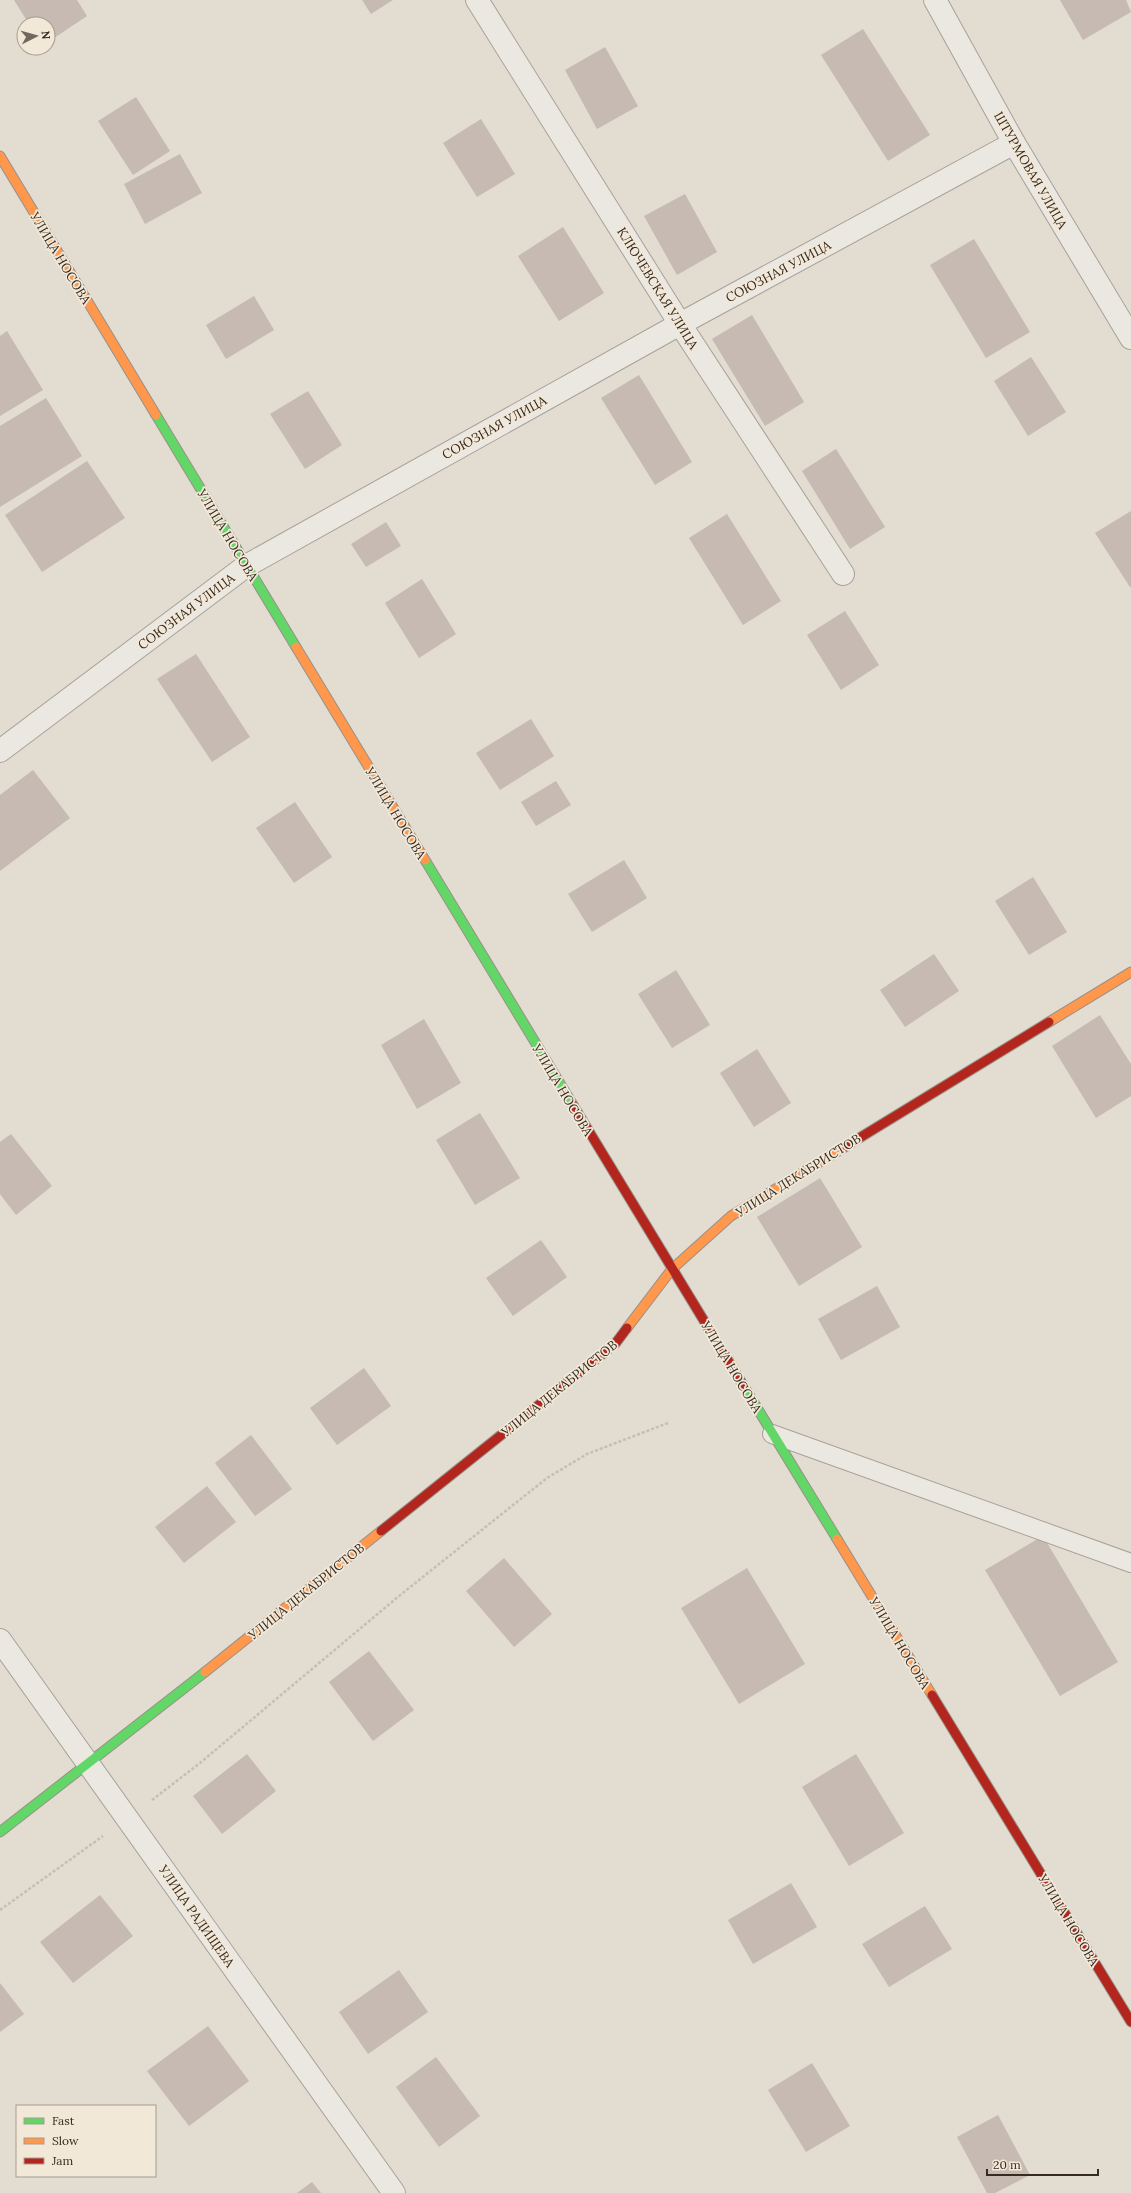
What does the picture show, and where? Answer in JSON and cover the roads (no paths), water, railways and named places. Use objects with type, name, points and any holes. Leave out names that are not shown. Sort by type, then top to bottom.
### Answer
[{"type":"street","name":"КЛЮЧЕВСКАЯ УЛИЦА","points":[[477,0],[680,324],[843,574]]},
{"type":"street","name":"ШТУРМОВАЯ УЛИЦА","points":[[935,0],[1014,143],[1131,338]]},
{"type":"street","name":"СОЮЗНАЯ УЛИЦА","points":[[0,751],[246,566],[680,324],[1014,143]]},
{"type":"street","name":"УЛИЦА НОСОВА","points":[[0,156],[246,566],[772,1434],[1131,2022]]},
{"type":"street","name":"УЛИЦА ДЕКАБРИСТОВ","points":[[0,1832],[88,1764],[615,1344],[672,1269],[732,1216],[1131,972]]},
{"type":"street","name":"УЛИЦА РАДИЩЕВА","points":[[0,1640],[394,2193]]},
{"type":"lane","points":[[772,1434],[1131,1563]]}]
